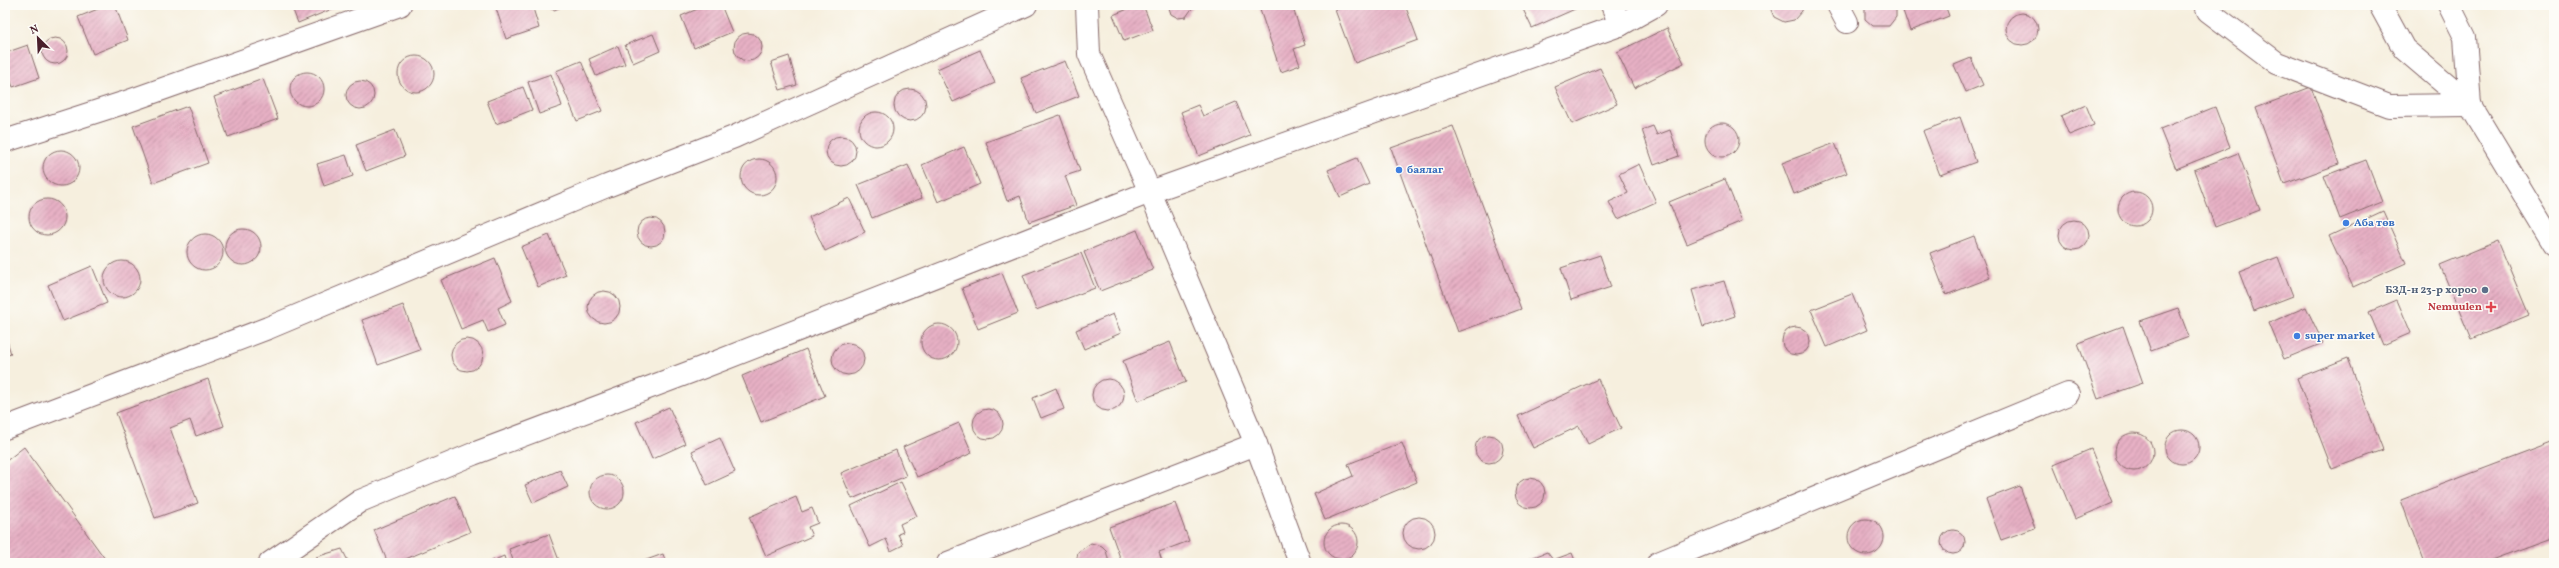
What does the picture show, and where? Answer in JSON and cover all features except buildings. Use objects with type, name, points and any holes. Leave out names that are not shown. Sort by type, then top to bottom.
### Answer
[{"type":"street","points":[[5,141],[123,103],[400,5]]},
{"type":"street","points":[[5,428],[268,328],[608,186],[734,137],[1026,5]]},
{"type":"street","points":[[1087,5],[1089,54],[1150,192],[1256,444],[1300,563]]},
{"type":"street","points":[[1612,5],[1620,26]]},
{"type":"street","points":[[270,563],[360,501],[473,454],[715,363],[1150,192],[1620,26],[1656,5]]},
{"type":"street","points":[[2206,5],[2208,11],[2277,63],[2389,106],[2470,105]]},
{"type":"street","points":[[2380,5],[2404,49],[2470,105],[2554,244]]},
{"type":"street","points":[[2449,5],[2465,37],[2470,105]]},
{"type":"street","points":[[1658,563],[2068,394]]},
{"type":"street","points":[[948,563],[1256,444]]},
{"type":"place","name":"баялаг","points":[[1399,170]]},
{"type":"place","name":"Аба төв","points":[[2346,223]]},
{"type":"place","name":"БЗД-н 23-р хороо","points":[[2485,290]]},
{"type":"place","name":"Nemuulen","points":[[2491,307]]},
{"type":"place","name":"super market","points":[[2297,336]]}]
